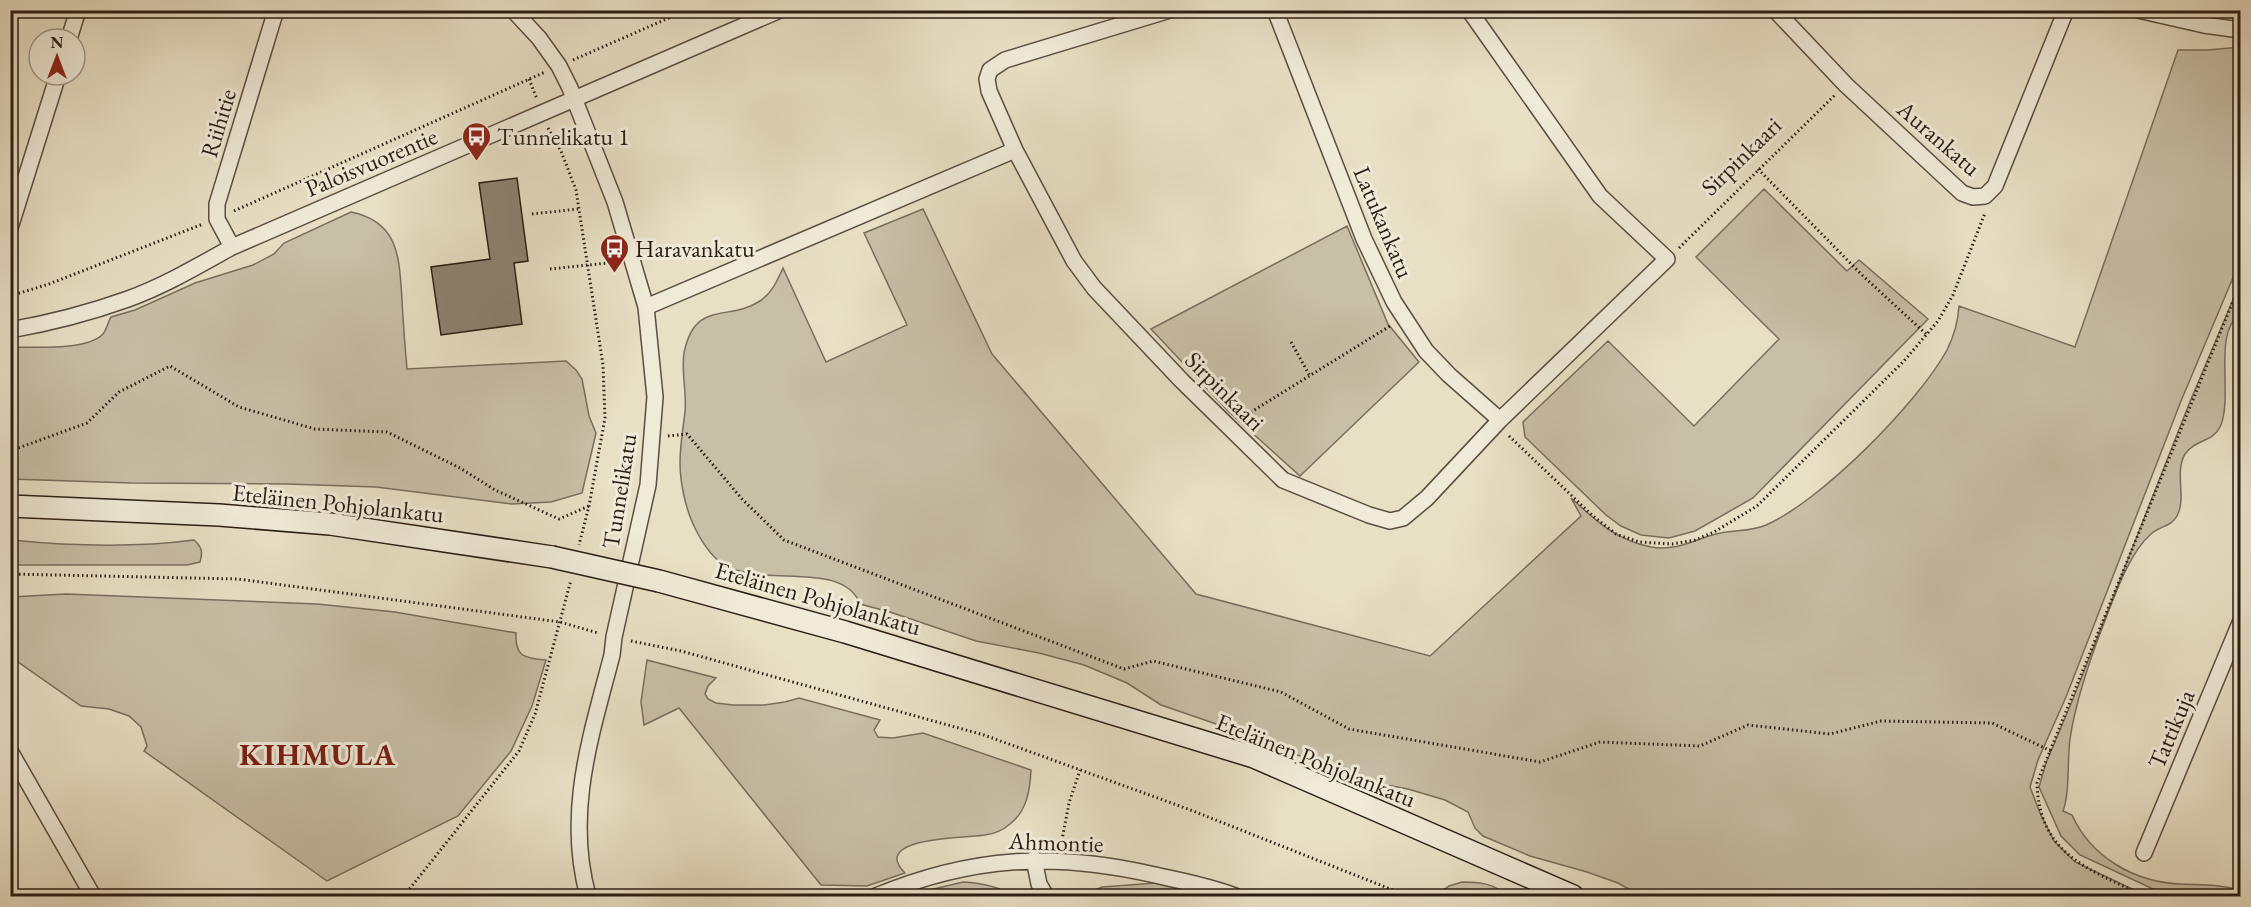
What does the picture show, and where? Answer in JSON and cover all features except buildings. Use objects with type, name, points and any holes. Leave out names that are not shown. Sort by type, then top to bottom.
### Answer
[{"type":"main road","name":"Eteläinen Pohjolankatu","points":[[10,506],[219,515],[330,524],[552,557],[659,580],[845,632],[1254,757],[1573,897]]},
{"type":"street","points":[[73,27],[78,10]]},
{"type":"street","name":"Riihitie","points":[[217,219],[217,204],[276,10]]},
{"type":"street","name":"Tunnelikatu","points":[[513,10],[559,66],[575,99],[615,202],[646,307],[655,397],[648,485],[612,655],[583,770],[579,809],[579,846],[588,897]]},
{"type":"street","name":"Sirpinkaari","points":[[1170,10],[1005,60],[990,70],[987,80],[988,91],[1015,150],[1074,261],[1094,288],[1282,480],[1369,515],[1390,521],[1403,518],[1427,498],[1498,422],[1667,260]]},
{"type":"street","name":"Latukankatu","points":[[1275,10],[1364,239],[1394,303],[1426,351],[1498,422]]},
{"type":"street","points":[[1469,10],[1600,196],[1667,260]]},
{"type":"street","name":"Aurankatu","points":[[1775,10],[1846,85],[1962,193],[1973,197],[1985,196],[1995,186],[2066,10]]},
{"type":"street","points":[[2138,10],[2204,25],[2241,30]]},
{"type":"street","name":"Paloisvuorentie","points":[[10,330],[60,321],[129,299],[181,275],[232,247],[771,12]]},
{"type":"street","points":[[10,228],[54,87]]},
{"type":"street","points":[[646,307],[1015,150]]},
{"type":"street","points":[[217,219],[232,247]]},
{"type":"street","name":"Tattikuja","points":[[2144,853],[2241,623]]},
{"type":"street","points":[[10,751],[93,897]]},
{"type":"street","points":[[1034,859],[1039,884],[1046,897]]},
{"type":"street","name":"Ahmontie","points":[[876,897],[950,871],[990,863],[1034,859],[1128,868],[1218,890],[1235,897]]},
{"type":"path","points":[[10,296],[49,284],[217,219],[687,10]]},
{"type":"path","points":[[530,79],[535,96]]},
{"type":"path","name":"Sirpinkaari","points":[[1667,260],[1846,85]]},
{"type":"path","points":[[548,128],[572,176],[603,364],[605,418],[578,552]]},
{"type":"path","points":[[1758,170],[1862,275],[1926,334]]},
{"type":"path","points":[[1498,422],[1593,516],[1616,534],[1639,542],[1672,544],[1695,540],[1757,507],[1904,361],[1938,321],[1953,295],[1985,211],[1985,196]]},
{"type":"path","points":[[532,214],[579,209]]},
{"type":"path","points":[[550,269],[632,260]]},
{"type":"path","points":[[2144,897],[2075,862],[2054,841],[2042,816],[2037,783],[2241,284]]},
{"type":"path","points":[[1230,428],[1244,416],[1404,318]]},
{"type":"path","points":[[1291,342],[1310,376]]},
{"type":"path","points":[[10,452],[87,423],[119,392],[170,366],[239,407],[315,429],[387,432],[460,468],[495,490],[559,519],[589,506]]},
{"type":"path","points":[[652,438],[687,434],[742,499],[784,540],[1124,669],[1153,661],[1281,692],[1349,729],[1540,762],[1600,742],[1700,746],[1748,725],[1830,734],[1881,721],[1992,723],[2051,751]]},
{"type":"path","points":[[10,574],[238,579],[560,622],[614,637],[681,651],[984,735],[1188,809],[1408,897]]},
{"type":"path","points":[[404,897],[519,751],[535,714],[572,576]]},
{"type":"path","points":[[1058,860],[1069,803],[1080,770]]},
{"type":"shaded area","points":[[2240,47],[2240,261],[2181,401],[2066,697],[2038,760],[2030,787],[2054,841],[2075,862],[2147,896],[1641,896],[1618,883],[1530,856],[1483,836],[1475,828],[1468,812],[1445,800],[1408,789],[1354,779],[1260,739],[1161,705],[1127,683],[1084,665],[1039,653],[976,641],[860,604],[851,590],[837,582],[819,578],[739,571],[723,564],[709,551],[696,530],[688,510],[682,486],[680,462],[685,405],[683,360],[689,336],[696,325],[704,318],[748,307],[760,301],[771,290],[783,268],[826,362],[907,325],[864,233],[923,209],[992,354],[1196,594],[1430,656],[1581,516],[1571,498],[1598,522],[1627,540],[1662,548],[1717,534],[1756,528],[1788,513],[1840,473],[1914,396],[1947,350],[1958,318],[1959,306],[2075,347],[2178,50]]},
{"type":"shaded area","points":[[1764,189],[1847,271],[1859,260],[1928,319],[1753,498],[1695,531],[1669,538],[1641,535],[1621,526],[1606,515],[1525,437],[1523,422],[1608,341],[1694,426],[1779,339],[1696,257]]},
{"type":"shaded area","points":[[351,212],[379,224],[394,244],[400,270],[407,369],[566,361],[576,370],[582,379],[589,416],[596,433],[582,493],[551,502],[512,504],[376,487],[11,479],[11,347],[59,347],[85,343],[103,334],[111,317],[135,310],[195,283],[253,265],[274,254],[284,243]]},
{"type":"shaded area","points":[[1347,226],[1388,324],[1419,362],[1300,476],[1229,412],[1151,329]]},
{"type":"shaded area","points":[[2240,283],[2240,314],[2232,323],[2227,335],[2224,414],[2220,427],[2213,436],[2193,446],[2185,454],[2181,469],[2180,509],[2177,516],[2172,522],[2154,531],[2143,542],[2124,573],[2090,662],[2076,708],[2070,739],[2067,795],[2063,811],[2072,815],[2080,830],[2102,855],[2146,878],[2163,882],[2240,890],[2240,896],[2168,896],[2080,855],[2061,836],[2039,787],[2046,763],[2189,404]]},
{"type":"shaded area","points":[[11,540],[102,545],[194,540],[200,547],[201,555],[200,562],[187,565],[11,565]]},
{"type":"shaded area","points":[[66,594],[317,604],[395,612],[516,633],[517,647],[522,655],[546,660],[532,706],[511,751],[458,816],[327,881],[144,751],[147,746],[141,727],[129,716],[109,709],[81,706],[11,657],[11,597]]},
{"type":"shaded area","points":[[647,660],[716,678],[708,686],[705,694],[708,699],[716,703],[764,705],[799,698],[880,720],[874,730],[878,737],[893,738],[923,733],[1031,770],[1030,785],[1024,806],[1016,819],[995,833],[925,841],[910,846],[900,852],[897,861],[905,873],[867,886],[821,885],[679,708],[644,725],[641,702]]},
{"type":"shaded area","points":[[963,882],[989,886],[1014,896],[904,896]]},
{"type":"shaded area","points":[[1462,882],[1492,886],[1506,896],[1435,896],[1449,886]]},
{"type":"shaded area","points":[[1156,883],[1206,896],[1089,896],[1102,887]]},
{"type":"place","name":"Tunnelikatu 1","points":[[476,162]]},
{"type":"place","name":"Haravankatu","points":[[614,274]]},
{"type":"district","name":"KIHMULA","points":[[318,754]]}]
